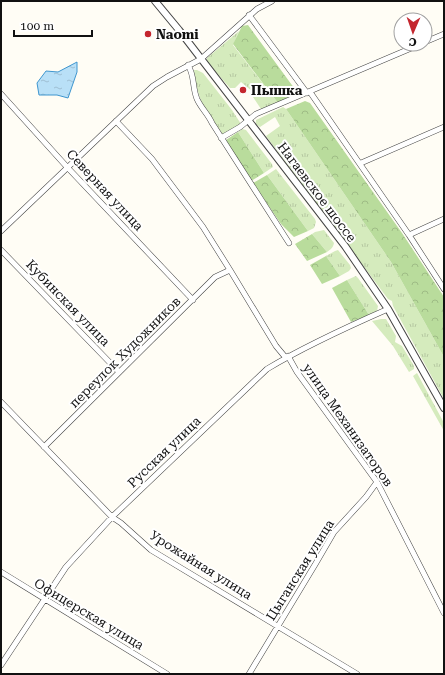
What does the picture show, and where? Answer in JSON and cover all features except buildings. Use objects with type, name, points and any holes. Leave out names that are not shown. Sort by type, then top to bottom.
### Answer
[{"type":"street","name":"Нагаевское шоссе","points":[[155,1],[345,246],[388,309],[444,408]]},
{"type":"street","points":[[1,231],[67,166],[153,86],[201,59],[249,15],[272,1]]},
{"type":"street","points":[[249,15],[360,163],[409,234],[444,289]]},
{"type":"street","points":[[433,39],[444,34]]},
{"type":"street","points":[[221,138],[249,121],[256,114],[403,52]]},
{"type":"street","points":[[188,65],[193,72],[197,98],[289,243]]},
{"type":"street","name":"Северная улица","points":[[1,94],[193,300]]},
{"type":"street","name":"улица Механизаторов","points":[[116,121],[152,159],[203,227],[276,346],[287,357],[377,482],[444,614]]},
{"type":"street","points":[[360,163],[444,127]]},
{"type":"street","points":[[409,234],[444,220]]},
{"type":"street","name":"Кубинская улица","points":[[1,250],[119,372]]},
{"type":"street","name":"переулок Художников","points":[[44,447],[215,277],[230,270]]},
{"type":"street","name":"Русская улица","points":[[1,664],[66,568],[112,517],[266,369],[353,324],[388,309]]},
{"type":"street","name":"Урожайная улица","points":[[1,402],[112,517],[121,523],[151,550],[357,674]]},
{"type":"street","name":"Цыганская улица","points":[[249,674],[334,532],[366,497],[377,482]]},
{"type":"street","name":"Офицерская улица","points":[[1,572],[167,674]]},
{"type":"green space","points":[[248,25],[297,92],[278,103],[233,44],[242,26]]},
{"type":"green space","points":[[239,31],[233,45],[278,103],[261,109],[251,94],[253,92],[241,82],[235,88],[230,88],[207,62],[207,58]]},
{"type":"green space","points":[[194,70],[203,73],[241,124],[222,135],[203,105],[197,89]]},
{"type":"green space","points":[[305,101],[310,103],[402,233],[444,297],[444,357],[391,262],[286,109]]},
{"type":"green space","points":[[283,107],[286,109],[391,262],[444,357],[444,399],[393,306],[392,301],[388,299],[266,136],[280,126],[275,117],[260,127],[256,124],[256,120]]},
{"type":"green space","points":[[242,129],[246,130],[272,164],[273,167],[264,173],[238,132]]},
{"type":"green space","points":[[238,132],[264,173],[251,181],[226,140]]},
{"type":"green space","points":[[276,169],[315,219],[316,222],[314,228],[308,231],[267,175]]},
{"type":"green space","points":[[267,175],[308,231],[294,237],[281,224],[253,183]]},
{"type":"green space","points":[[324,230],[334,243],[331,249],[327,252],[312,234]]},
{"type":"green space","points":[[312,234],[327,252],[307,261],[295,244]]},
{"type":"green space","points":[[338,250],[351,268],[349,271],[340,276],[326,256]]},
{"type":"green space","points":[[326,256],[340,276],[322,284],[310,265]]},
{"type":"green space","points":[[356,276],[378,306],[377,311],[369,315],[347,280]]},
{"type":"green space","points":[[347,280],[369,315],[351,322],[332,288]]},
{"type":"green space","points":[[386,319],[396,336],[395,342],[402,346],[414,366],[414,369],[409,372],[393,346],[372,321]]},
{"type":"green space","points":[[417,373],[444,423],[444,431],[413,376]]},
{"type":"water","points":[[77,62],[77,72],[68,98],[57,95],[39,95],[37,83],[46,71],[58,72]]},
{"type":"place","name":"Naomi","points":[[148,34]]},
{"type":"place","name":"Пышка","points":[[243,90]]}]
